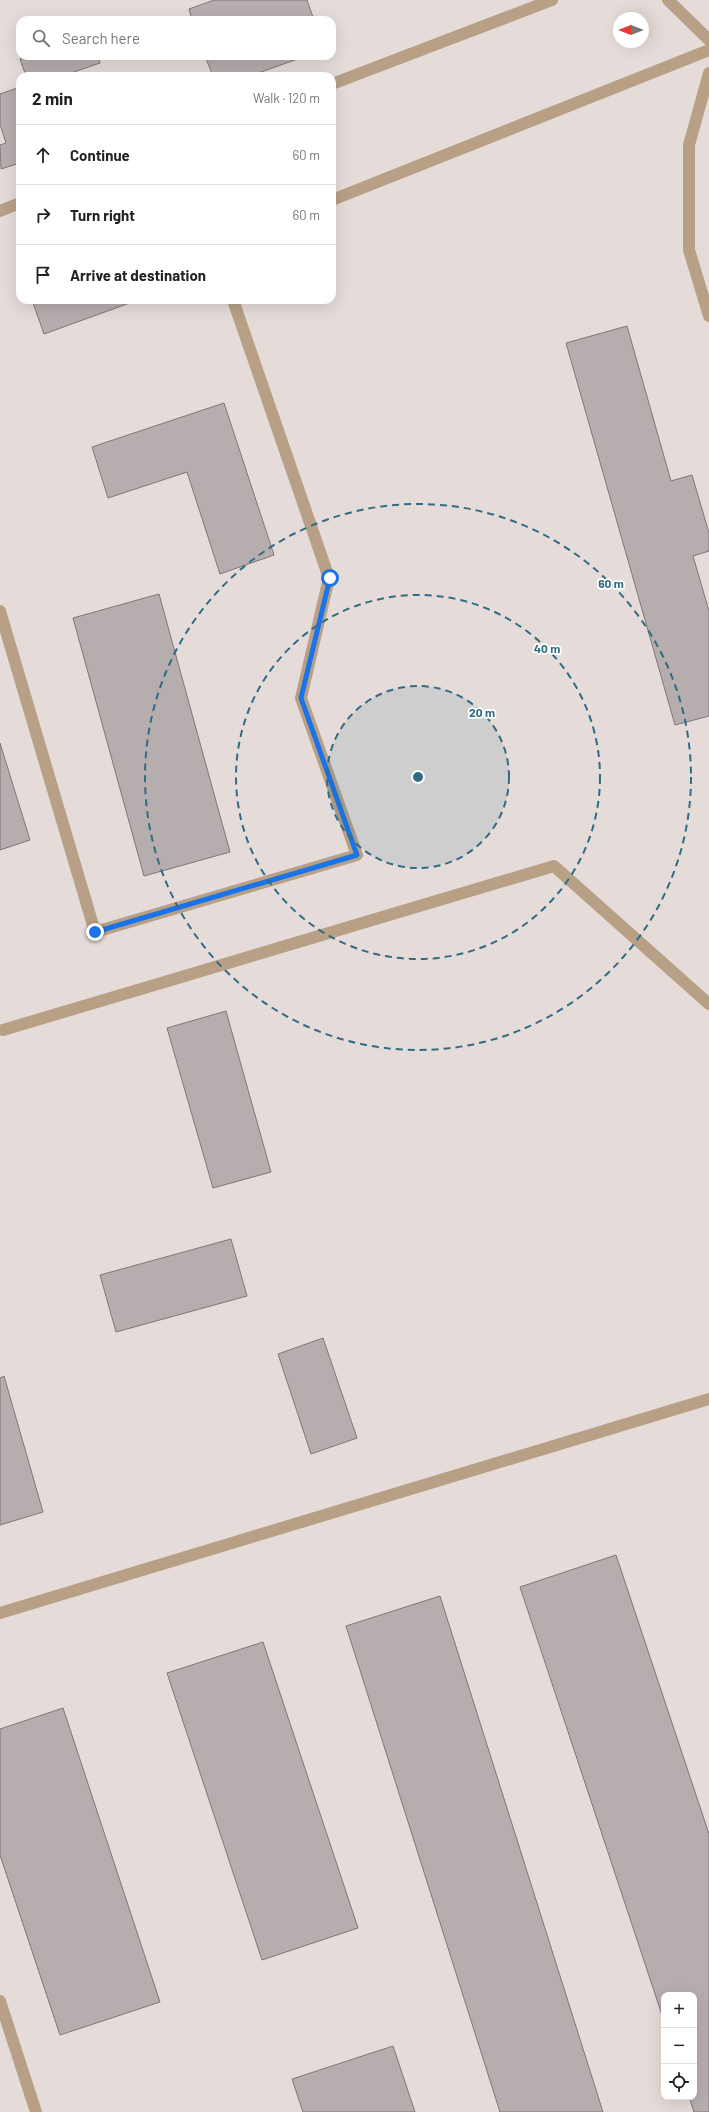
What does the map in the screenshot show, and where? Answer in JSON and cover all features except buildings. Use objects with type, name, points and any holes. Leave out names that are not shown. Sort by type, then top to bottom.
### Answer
[{"type":"lane","points":[[336,82],[552,0]]},
{"type":"lane","points":[[668,0],[709,40]]},
{"type":"lane","points":[[336,198],[709,50]]},
{"type":"lane","points":[[709,74],[689,145],[689,250],[709,316]]},
{"type":"lane","points":[[0,211],[16,205]]},
{"type":"lane","points":[[0,610],[95,932],[357,855],[301,698],[330,578],[234,304]]},
{"type":"lane","points":[[3,1030],[554,866],[709,1004]]},
{"type":"lane","points":[[0,1614],[709,1399]]},
{"type":"lane","points":[[0,2001],[36,2112]]},
{"type":"route","points":[[95,932],[357,855],[301,698],[330,578]]}]
